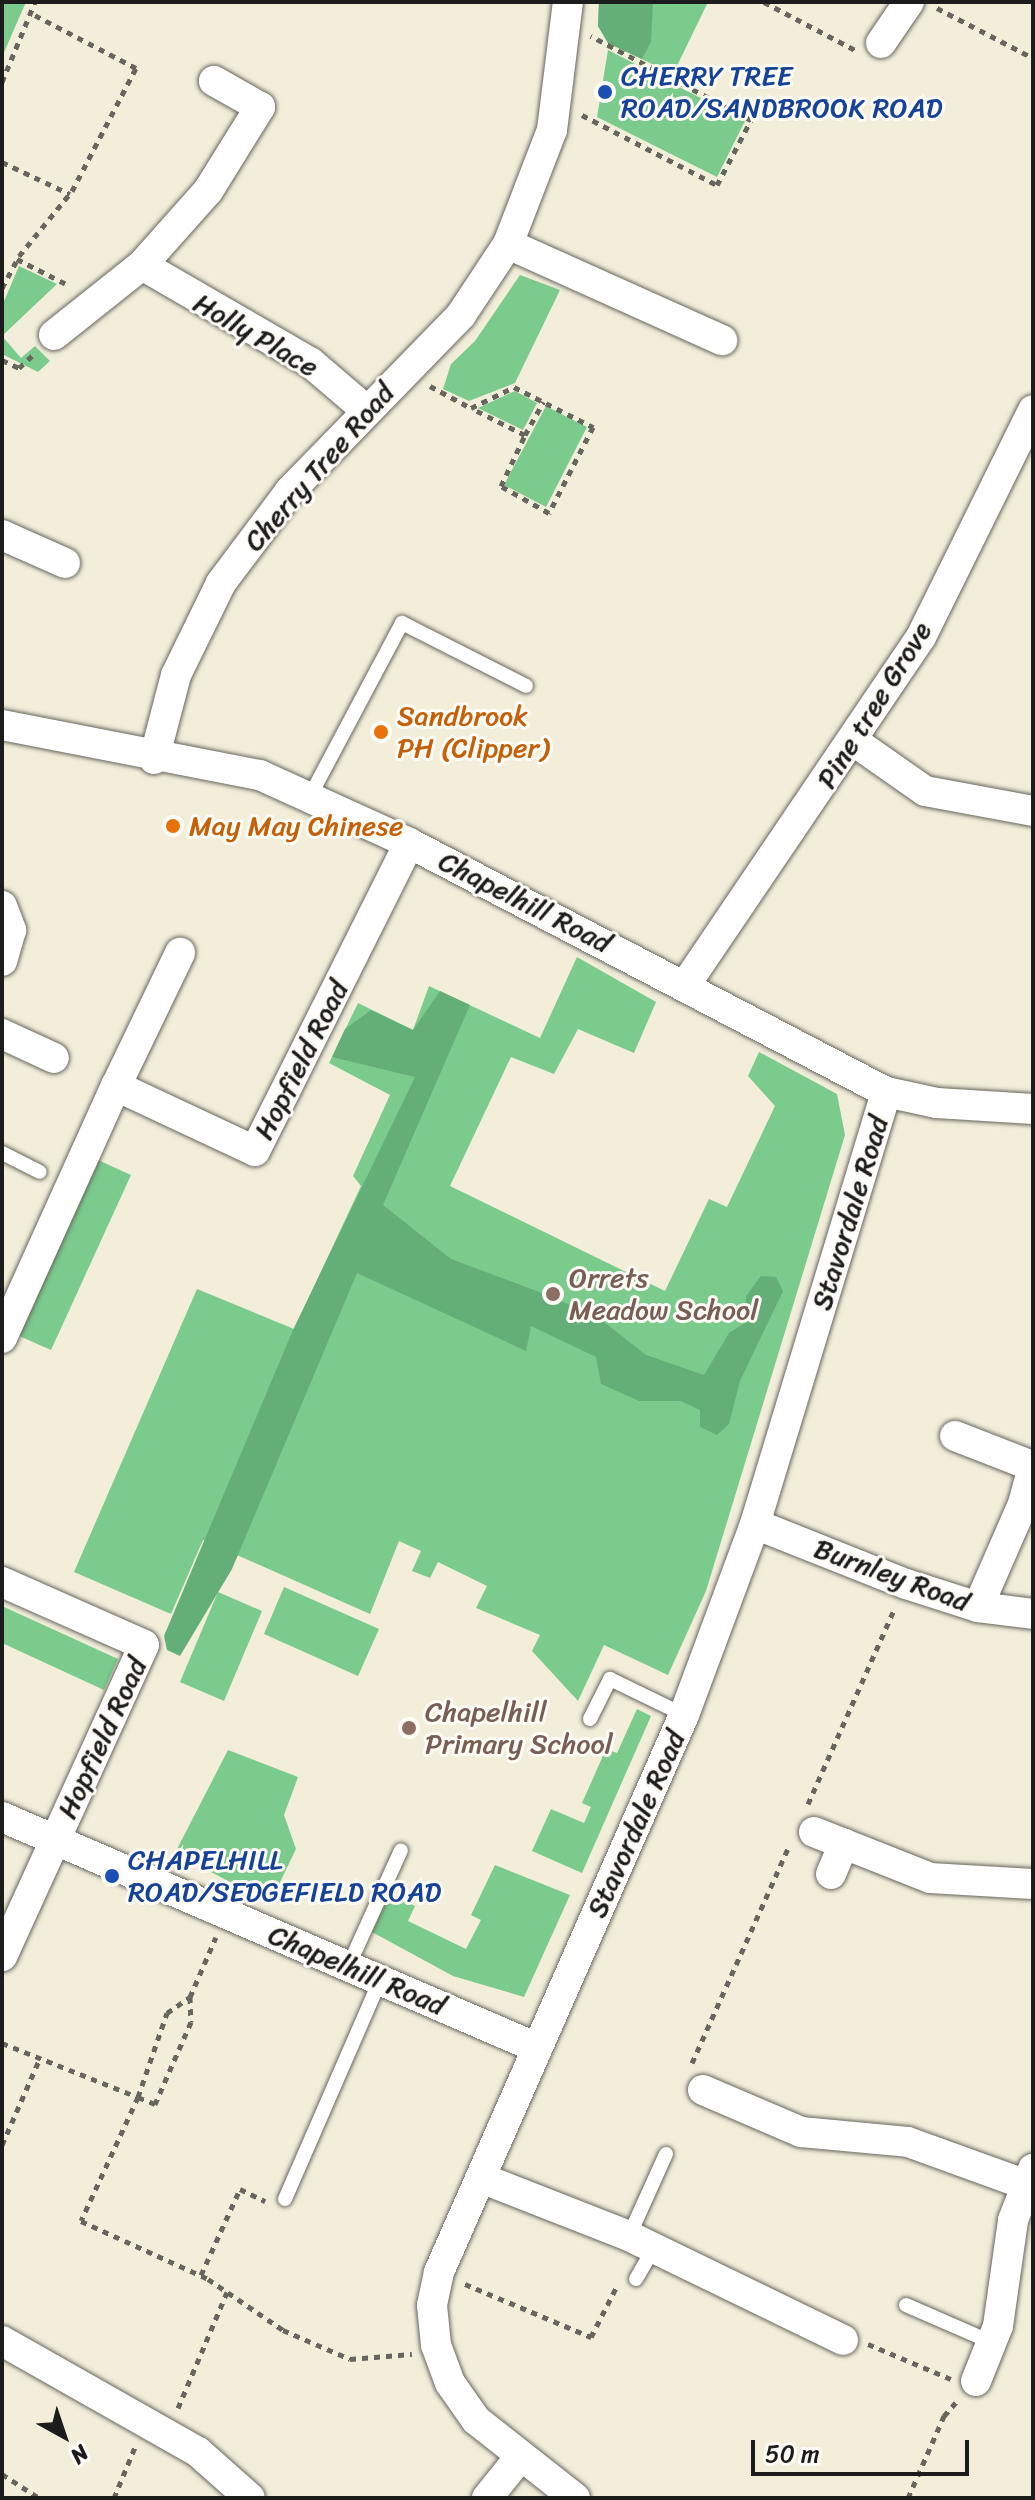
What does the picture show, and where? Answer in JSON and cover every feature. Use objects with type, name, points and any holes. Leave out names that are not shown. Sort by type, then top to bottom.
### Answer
[{"type":"street","points":[[881,43],[909,2]]},
{"type":"street","name":"Cherry Tree Road","points":[[154,759],[176,675],[221,583],[290,491],[461,315],[508,244],[552,130],[567,12]]},
{"type":"street","points":[[54,335],[142,265],[208,191],[260,107],[214,81]]},
{"type":"street","points":[[508,244],[722,340]]},
{"type":"street","name":"Holly Place","points":[[142,265],[311,363],[366,410]]},
{"type":"street","name":"Pine tree Grove","points":[[686,984],[855,742],[921,637],[1033,410]]},
{"type":"street","points":[[2,535],[65,563]]},
{"type":"street","name":"Chapelhill Road","points":[[2,725],[154,759],[260,775],[409,843],[686,984],[886,1092],[937,1103],[1033,1109]]},
{"type":"street","points":[[855,742],[925,791],[1033,811]]},
{"type":"street","name":"Hopfield Road","points":[[116,1086],[255,1151],[409,843]]},
{"type":"street","points":[[2,906],[11,930],[2,961]]},
{"type":"street","points":[[2,1338],[180,953]]},
{"type":"street","points":[[2,1034],[54,1058]]},
{"type":"street","name":"Stavordale Road","points":[[575,2498],[476,2420],[450,2383],[438,2351],[432,2305],[439,2272],[535,2047],[684,1715],[755,1524],[886,1092]]},
{"type":"street","points":[[955,1436],[1033,1466],[1023,1504],[978,1607]]},
{"type":"street","name":"Burnley Road","points":[[755,1524],[890,1579],[978,1607],[1033,1614]]},
{"type":"street","name":"Hopfield Road","points":[[2,1582],[144,1645],[54,1841]]},
{"type":"street","name":"Chapelhill Road","points":[[2,1817],[535,2047]]},
{"type":"street","points":[[814,1832],[930,1878],[1033,1884]]},
{"type":"street","points":[[2,1956],[54,1841]]},
{"type":"street","points":[[831,1874],[844,1844]]},
{"type":"street","points":[[703,2090],[801,2132],[908,2142],[1029,2177],[1013,2220],[1004,2295],[991,2342],[973,2384]]},
{"type":"street","points":[[481,2178],[641,2243],[843,2340]]},
{"type":"street","points":[[2,2341],[198,2452],[250,2498]]},
{"type":"street","points":[[487,2498],[520,2457]]},
{"type":"lane","points":[[310,796],[402,623],[526,686]]},
{"type":"lane","points":[[2,1153],[40,1172]]},
{"type":"lane","points":[[590,1719],[610,1679],[684,1715]]},
{"type":"lane","points":[[348,1967],[401,1850]]},
{"type":"lane","points":[[285,2199],[380,1980]]},
{"type":"lane","points":[[636,2279],[641,2243],[666,2154]]},
{"type":"lane","points":[[906,2305],[991,2342]]},
{"type":"path","points":[[2,82],[35,2]]},
{"type":"path","points":[[764,2],[870,58],[881,43]]},
{"type":"path","points":[[926,2],[1033,58]]},
{"type":"path","points":[[557,102],[717,185],[751,120],[567,12]]},
{"type":"path","points":[[2,288],[17,259],[70,194],[136,68],[31,13]]},
{"type":"path","points":[[2,162],[70,194]]},
{"type":"path","points":[[17,259],[98,300]]},
{"type":"path","points":[[2,360],[19,368],[54,335]]},
{"type":"path","points":[[406,369],[471,408],[525,435]]},
{"type":"path","points":[[471,408],[514,387],[593,427],[549,513],[501,486],[543,402]]},
{"type":"path","points":[[2,2043],[155,2104],[191,2022],[190,1997],[226,1914]]},
{"type":"path","points":[[190,1997],[167,2013],[138,2097],[81,2221],[201,2275],[283,2330],[350,2359],[438,2351]]},
{"type":"path","points":[[2,2145],[40,2058]]},
{"type":"path","points":[[201,2275],[240,2189],[279,2207],[285,2199]]},
{"type":"path","points":[[439,2272],[591,2337],[614,2287],[636,2279]]},
{"type":"path","points":[[114,2498],[150,2426],[227,2292]]},
{"type":"path","points":[[843,2340],[861,2341],[973,2384],[944,2416],[908,2498]]},
{"type":"path","points":[[2,2474],[39,2498]]},
{"type":"green space","points":[[2,2],[26,2],[2,57]]},
{"type":"green space","points":[[599,2],[708,2],[673,74],[608,43],[598,26]]},
{"type":"green space","points":[[599,2],[653,2],[651,42],[642,59],[608,43],[598,26]]},
{"type":"green space","points":[[608,50],[745,121],[717,177],[597,117]]},
{"type":"green space","points":[[19,266],[57,284],[2,336],[2,306]]},
{"type":"green space","points":[[520,275],[560,290],[515,383],[469,401],[443,389],[451,364],[475,341]]},
{"type":"green space","points":[[2,336],[21,358],[35,346],[50,361],[38,372],[2,354]]},
{"type":"green space","points":[[515,391],[537,403],[523,430],[478,408]]},
{"type":"green space","points":[[546,406],[587,427],[546,507],[504,485]]},
{"type":"green space","name":"Orrets Meadow School","points":[[577,957],[656,1002],[634,1053],[578,1029],[554,1074],[511,1057],[450,1186],[665,1291],[709,1199],[727,1207],[775,1106],[748,1076],[759,1052],[837,1094],[845,1135],[706,1591],[668,1675],[604,1645],[578,1701],[532,1651],[540,1635],[476,1608],[487,1586],[438,1562],[430,1578],[412,1571],[421,1551],[399,1541],[370,1614],[203,1540],[171,1614],[74,1572],[197,1289],[294,1329],[361,1186],[353,1176],[390,1095],[329,1063],[358,1003],[413,1030],[429,986],[540,1038]]},
{"type":"green space","points":[[440,991],[470,1005],[383,1205],[451,1259],[599,1318],[646,1355],[704,1375],[729,1333],[745,1323],[746,1296],[761,1276],[776,1277],[783,1291],[740,1381],[729,1424],[717,1435],[700,1427],[700,1410],[681,1401],[639,1401],[601,1384],[596,1357],[531,1326],[526,1351],[357,1273],[232,1569],[180,1656],[167,1650],[164,1636],[293,1330],[415,1077],[332,1057],[345,1029],[371,1010],[413,1030]]},
{"type":"green space","points":[[98,1160],[131,1175],[51,1350],[17,1335]]},
{"type":"green space","points":[[284,1587],[379,1629],[358,1676],[264,1634]]},
{"type":"green space","points":[[218,1592],[262,1611],[224,1701],[180,1682]]},
{"type":"green space","points":[[2,1606],[118,1659],[104,1690],[2,1643]]},
{"type":"green space","points":[[637,1709],[651,1716],[582,1873],[532,1851],[551,1809],[584,1823],[591,1807],[582,1803],[606,1749],[617,1753]]},
{"type":"green space","points":[[228,1750],[298,1777],[284,1815],[296,1849],[270,1903],[175,1853]]},
{"type":"green space","points":[[495,1865],[570,1895],[524,1997],[453,1976],[372,1932],[390,1894],[415,1906],[408,1921],[466,1949],[481,1920],[471,1915]]},
{"type":"place","name":"CHERRY TREE ROAD/SANDBROOK ROAD","points":[[605,92]]},
{"type":"place","name":"Sandbrook PH (Clipper)","points":[[381,732]]},
{"type":"place","name":"May May Chinese","points":[[173,826]]},
{"type":"place","name":"Orrets Meadow School","points":[[553,1294]]},
{"type":"place","name":"Chapelhill Primary School","points":[[409,1728]]},
{"type":"place","name":"CHAPELHILL ROAD/SEDGEFIELD ROAD","points":[[112,1876]]}]
